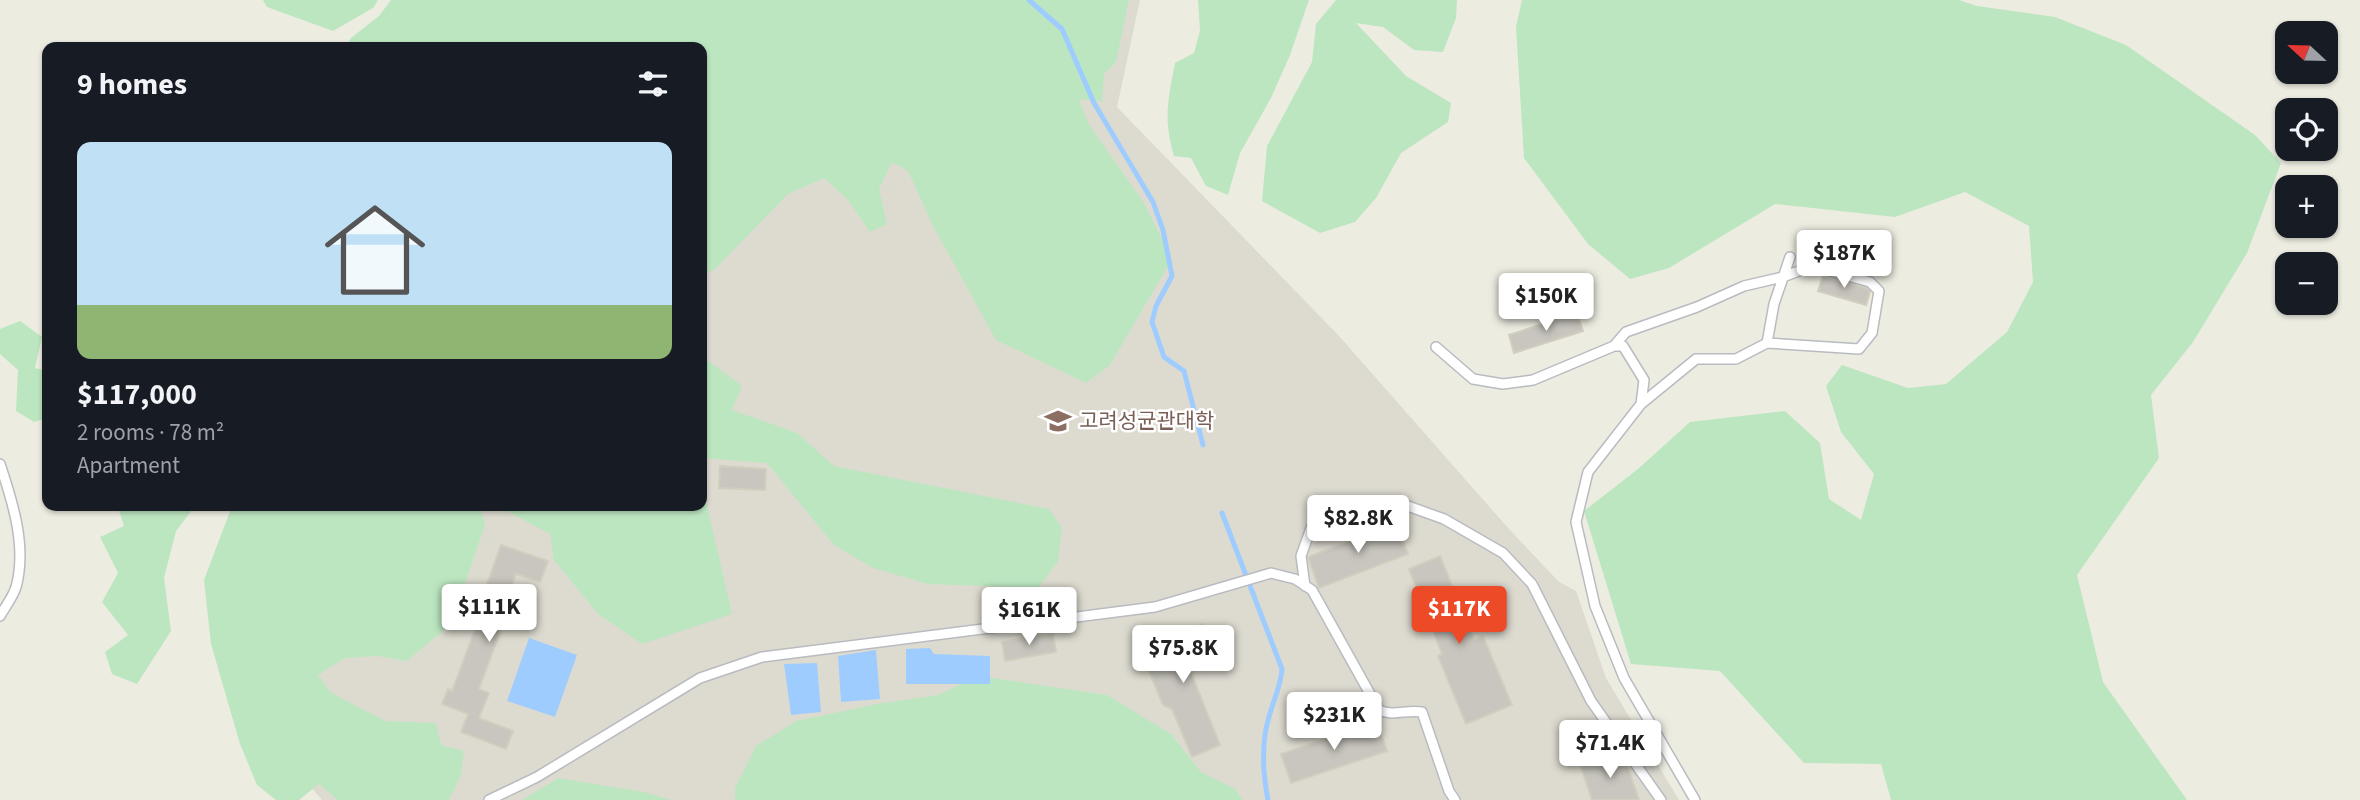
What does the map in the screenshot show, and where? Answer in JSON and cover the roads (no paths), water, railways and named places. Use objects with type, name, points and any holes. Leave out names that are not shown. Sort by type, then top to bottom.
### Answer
[{"type":"lane","points":[[1767,343],[1774,304],[1790,257]]},
{"type":"lane","points":[[1614,346],[1626,332],[1697,307],[1744,286],[1783,277],[1812,266],[1870,282],[1880,291],[1872,333],[1859,349],[1767,343],[1736,359],[1696,359],[1641,404],[1588,472],[1576,522],[1595,606],[1624,678],[1695,800]]},
{"type":"lane","points":[[1436,346],[1473,379],[1503,384],[1533,380],[1614,346],[1623,346],[1644,380],[1641,404]]},
{"type":"lane","points":[[0,464],[13,502],[21,561],[15,590],[0,616]]},
{"type":"lane","points":[[1305,586],[1301,556],[1311,528],[1334,509],[1360,503],[1405,505],[1431,514],[1503,553],[1532,584],[1591,701],[1661,800]]},
{"type":"lane","points":[[489,800],[537,777],[700,678],[762,657],[1155,607],[1271,573],[1295,579],[1312,590],[1380,710],[1389,715],[1411,710],[1422,712],[1449,790],[1455,800]]},
{"type":"water","points":[[529,638],[577,655],[555,717],[507,701]]},
{"type":"water","points":[[930,648],[934,654],[990,656],[990,684],[906,684],[906,649]]},
{"type":"water","points":[[876,650],[880,699],[841,702],[838,656]]},
{"type":"water","points":[[817,663],[821,712],[791,715],[784,664]]},
{"type":"waterway","points":[[1029,0],[1062,29],[1094,103],[1153,202],[1163,230],[1172,276],[1156,306],[1152,322],[1164,357],[1184,371],[1203,445]]},
{"type":"waterway","points":[[1222,513],[1282,669],[1265,737],[1264,769],[1268,800]]},
{"type":"place","name":"고려성균관대학","points":[[1058,421]]}]
